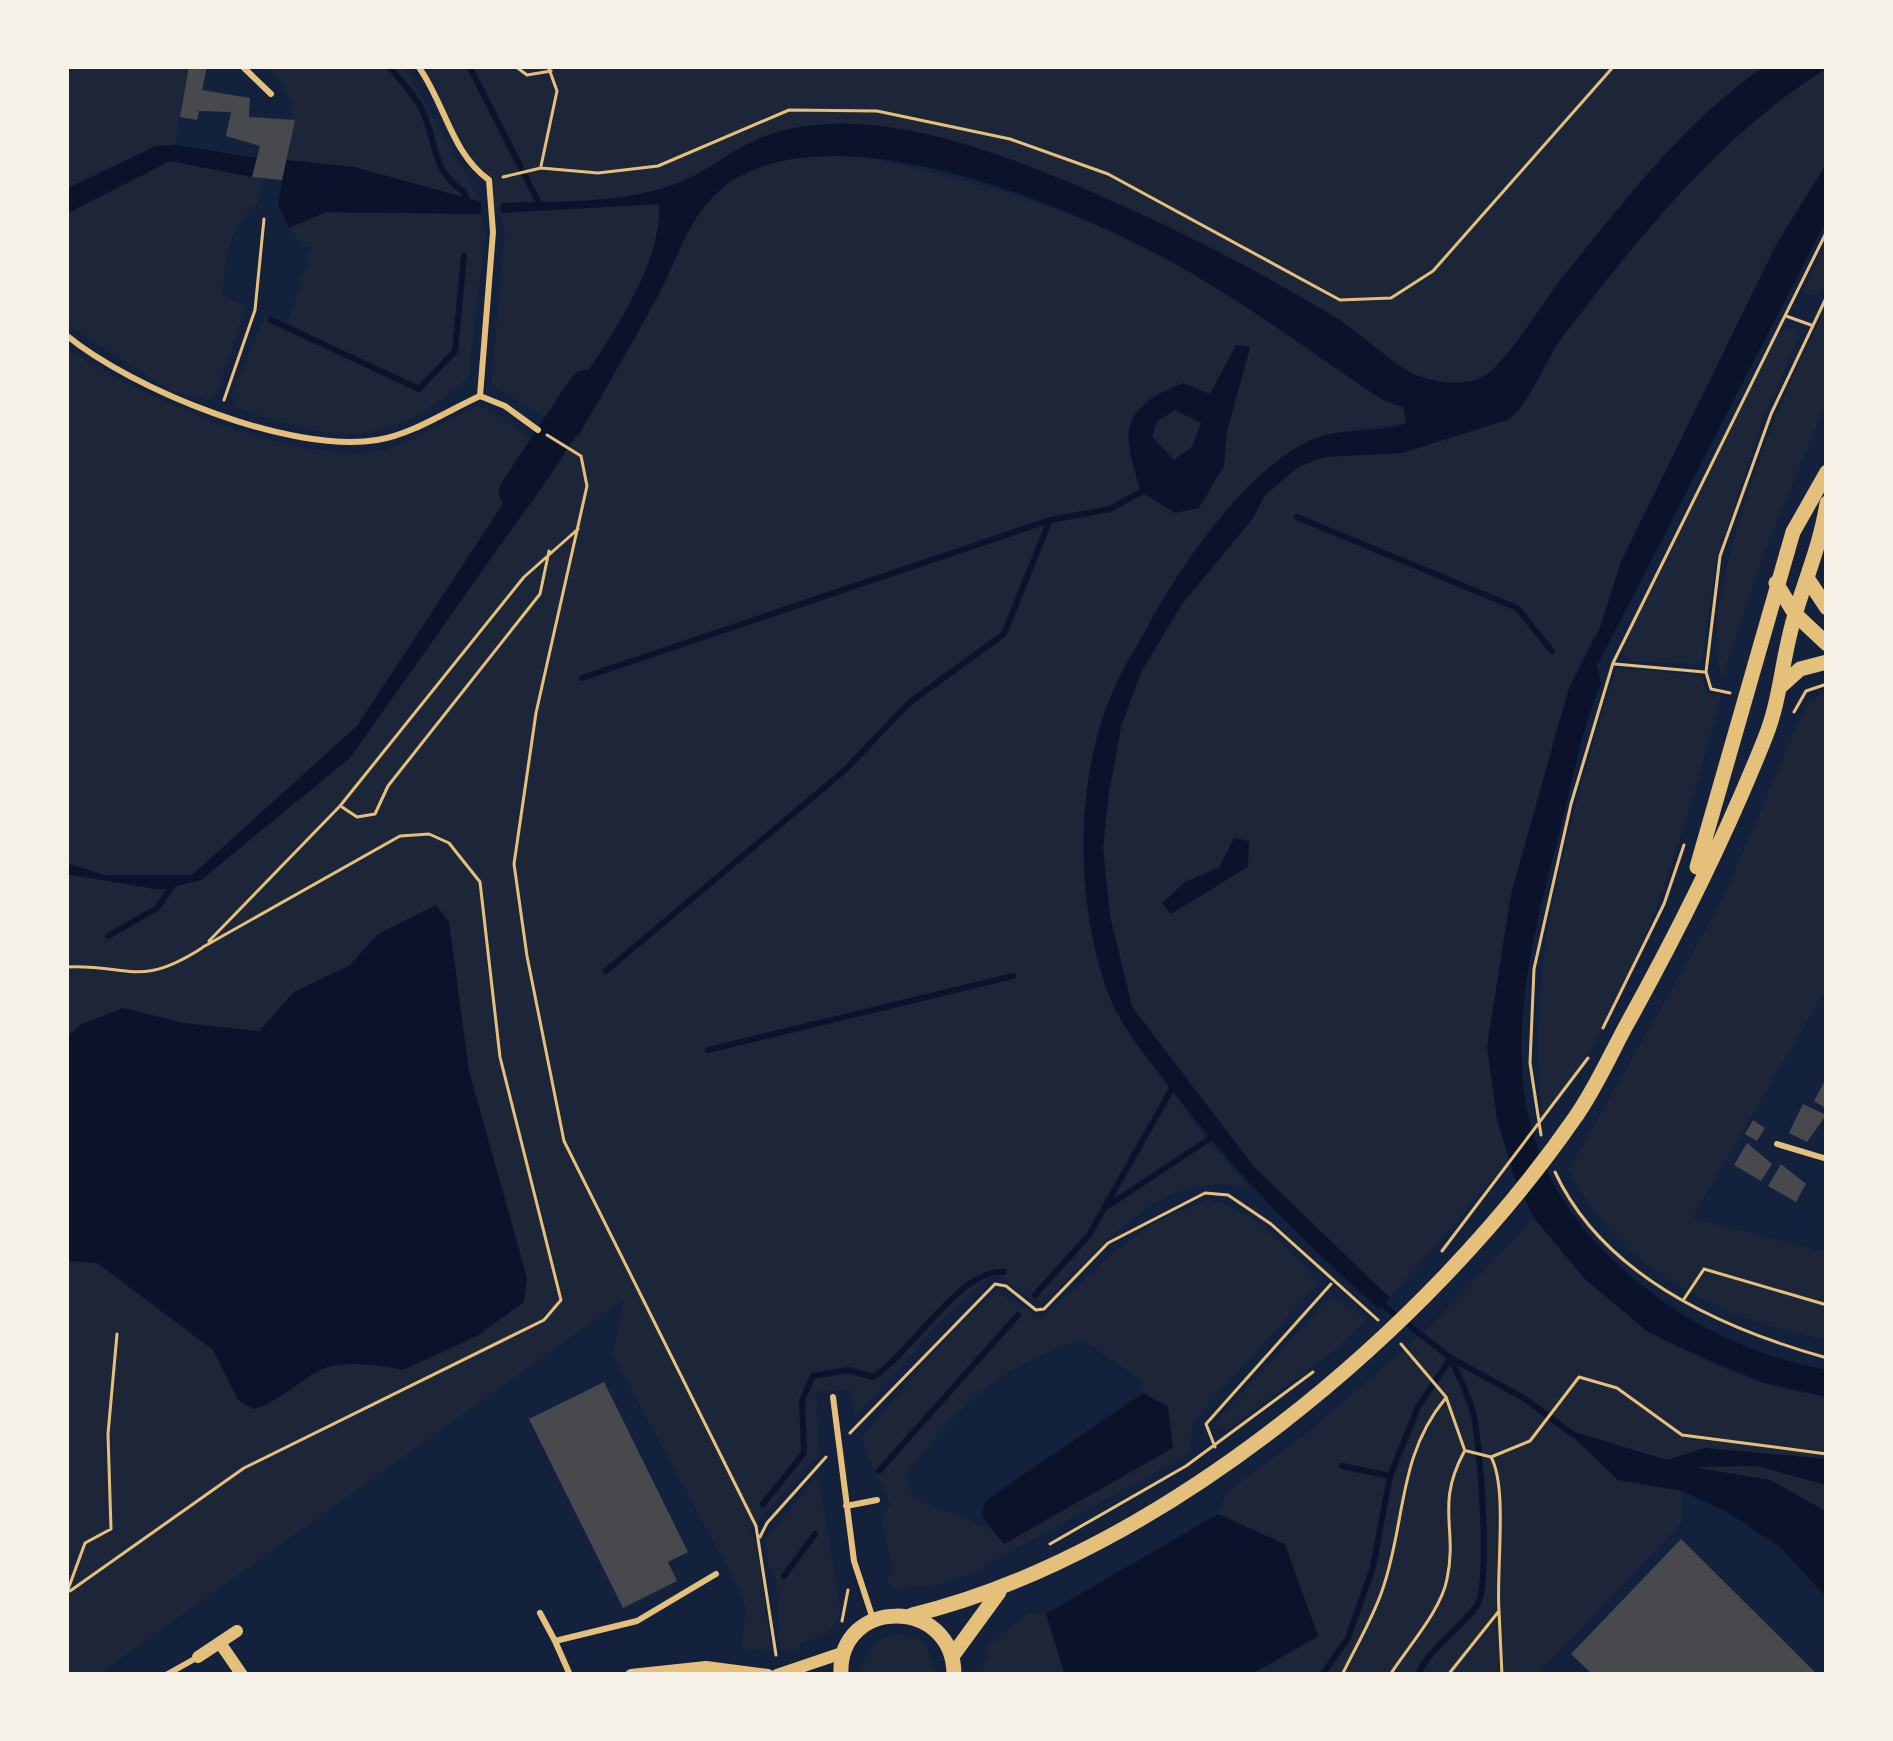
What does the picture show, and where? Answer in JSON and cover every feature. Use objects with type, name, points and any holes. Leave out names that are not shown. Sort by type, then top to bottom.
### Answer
[{"type":"street","points":[[1676,935],[1741,730],[1792,532],[1827,472]]},
{"type":"street","points":[[634,1675],[706,1667],[773,1675],[838,1645],[873,1618],[912,1615],[1001,1590],[1177,1498],[1344,1372],[1436,1271],[1498,1218],[1576,1117],[1676,935],[1766,736],[1827,503]]},
{"type":"street","points":[[1809,581],[1827,608]]},
{"type":"street","points":[[1776,583],[1795,614],[1827,644]]},
{"type":"street","points":[[1780,686],[1801,669],[1827,662]]},
{"type":"street","points":[[953,1655],[1001,1590]]},
{"type":"street","points":[[912,1615],[944,1637],[953,1655],[954,1675]]},
{"type":"street","points":[[197,1658],[236,1631]]},
{"type":"street","points":[[220,1643],[242,1675]]},
{"type":"street","points":[[838,1645],[841,1675]]},
{"type":"lane","points":[[242,66],[271,94]]},
{"type":"lane","points":[[418,66],[438,93],[457,145],[472,168],[489,180],[493,232],[480,396]]},
{"type":"lane","points":[[66,335],[94,358],[187,406],[324,442],[381,440],[480,396],[506,406],[538,430]]},
{"type":"lane","points":[[1777,1144],[1827,1160]]},
{"type":"lane","points":[[833,1396],[860,1588],[873,1618]]},
{"type":"lane","points":[[846,1506],[877,1500]]},
{"type":"lane","points":[[555,1641],[637,1621],[716,1574]]},
{"type":"lane","points":[[540,1613],[570,1675]]},
{"type":"lane","points":[[166,1675],[197,1658]]},
{"type":"path","points":[[514,66],[527,75],[550,69],[556,91],[541,168]]},
{"type":"path","points":[[489,180],[541,168],[598,173],[658,166],[788,110],[877,111],[1010,139],[1088,167],[1340,300],[1391,298],[1433,271],[1614,66]]},
{"type":"path","points":[[220,412],[254,310],[265,219]]},
{"type":"path","points":[[1541,1138],[1530,1063],[1534,969],[1571,804],[1613,664],[1827,231]]},
{"type":"path","points":[[1727,710],[1731,693],[1711,688],[1706,672],[1720,556],[1771,414],[1827,296]]},
{"type":"path","points":[[1783,315],[1812,326]]},
{"type":"path","points":[[538,430],[581,456],[587,486],[536,713],[514,864],[527,956],[564,1141],[760,1539],[773,1675]]},
{"type":"path","points":[[203,947],[340,806],[549,550],[579,528]]},
{"type":"path","points":[[340,806],[357,818],[375,814],[388,786],[540,594],[549,550]]},
{"type":"path","points":[[1613,664],[1706,672]]},
{"type":"path","points":[[1793,713],[1806,691],[1827,684]]},
{"type":"path","points":[[67,965],[133,976],[172,967],[400,836],[429,834],[449,843],[480,882],[500,1058],[561,1300],[544,1320],[244,1468],[68,1593]]},
{"type":"path","points":[[1599,1037],[1664,904],[1685,840]]},
{"type":"path","points":[[1436,1271],[1589,1057]]},
{"type":"path","points":[[1549,1157],[1556,1177],[1606,1245],[1683,1300],[1744,1329],[1827,1358]]},
{"type":"path","points":[[760,1539],[766,1523],[995,1284],[1006,1286],[1036,1310],[1044,1310],[1108,1244],[1204,1193],[1228,1195],[1271,1224],[1332,1282],[1206,1424],[1226,1462]]},
{"type":"path","points":[[1683,1300],[1704,1269],[1827,1305]]},
{"type":"path","points":[[68,1593],[86,1544],[110,1529],[108,1434],[117,1334]]},
{"type":"path","points":[[1040,1550],[1214,1445],[1318,1368]]},
{"type":"path","points":[[1390,1675],[1447,1582],[1445,1514],[1450,1478],[1465,1451],[1446,1397],[1428,1376]]},
{"type":"path","points":[[1465,1451],[1491,1457],[1530,1441],[1579,1377],[1599,1379],[1682,1436],[1827,1454]]},
{"type":"path","points":[[1342,1675],[1383,1589],[1406,1473],[1420,1434],[1446,1397]]},
{"type":"path","points":[[1491,1457],[1501,1490],[1495,1548],[1502,1675]]},
{"type":"path","points":[[838,1645],[846,1591],[860,1588]]},
{"type":"path","points":[[1448,1675],[1498,1610]]},
{"type":"shaded area","points":[[66,66],[189,66],[175,145],[156,146],[66,189]]},
{"type":"shaded area","points":[[259,66],[404,66],[481,202],[354,167],[286,160],[292,119],[287,94],[272,73]]},
{"type":"shaded area","points":[[418,66],[1803,66],[1750,97],[1488,393],[1450,411],[1239,282],[955,160],[761,147],[678,191],[600,207],[491,208],[489,180],[457,145],[438,93]]},
{"type":"shaded area","points":[[1765,66],[1827,68],[1751,124],[1684,190],[1564,335],[1510,419],[1402,453],[1324,457],[1298,467],[1265,495],[1253,518],[1182,604],[1141,672],[1121,727],[1103,847],[1110,916],[1132,1007],[1255,1168],[1390,1298],[1379,1309],[1242,1174],[1126,1029],[1097,957],[1089,919],[1084,840],[1092,761],[1114,689],[1197,548],[1239,496],[1285,455],[1321,436],[1406,423],[1403,407],[1383,400],[1210,284],[1085,220],[962,176],[898,162],[836,156],[781,161],[733,180],[706,204],[578,436],[554,422],[638,288],[657,231],[659,204],[501,213],[501,203],[587,200],[651,191],[688,179],[757,139],[794,128],[872,125],[911,131],[991,152],[1131,209],[1307,300],[1408,371],[1431,380],[1463,382],[1478,379],[1499,363],[1657,163],[1708,111]]},
{"type":"shaded area","points":[[1827,68],[1827,163],[1776,245],[1621,562],[1600,627],[1578,666],[1554,736],[1497,1119],[1509,1160],[1390,1298],[1255,1168],[1132,1007],[1110,916],[1103,847],[1121,727],[1141,672],[1182,604],[1253,518],[1265,495],[1298,467],[1324,457],[1402,453],[1510,419],[1564,335],[1684,189],[1751,124]]},
{"type":"shaded area","points":[[156,146],[257,158],[252,177],[170,161],[66,214],[66,189]]},
{"type":"shaded area","points":[[858,155],[900,164],[1026,199],[1107,230],[1210,284],[1383,400],[1404,407],[1407,423],[1341,431],[1274,467],[1113,690],[1097,743],[1084,815],[1087,883],[1107,991],[1202,1134],[1251,1189],[1218,1184],[1161,1199],[1113,1235],[1045,1300],[1038,1302],[999,1276],[989,1278],[942,1320],[855,1417],[850,1389],[816,1392],[819,1455],[749,1531],[755,1538],[772,1650],[742,1649],[746,1609],[733,1578],[613,1355],[624,1299],[98,1675],[66,1675],[66,348],[176,407],[311,449],[352,453],[387,449],[479,406],[562,458],[658,296],[699,211],[732,180],[789,156]],"holes":[[[1250,347],[1227,432],[1224,466],[1141,492],[1146,399],[1183,383],[1210,394]]]},
{"type":"shaded area","points":[[286,160],[354,167],[481,202],[481,214],[327,212],[289,228],[278,205]]},
{"type":"shaded area","points":[[170,161],[263,178],[257,205],[239,223],[227,257],[222,295],[246,307],[213,401],[171,391],[66,324],[66,214]]},
{"type":"shaded area","points":[[1827,163],[1827,219],[1597,666],[1601,684],[1581,743],[1529,963],[1522,1076],[1532,1129],[1552,1180],[1585,1230],[1632,1277],[1677,1311],[1747,1347],[1827,1370],[1827,1397],[1764,1383],[1683,1349],[1647,1331],[1585,1279],[1534,1218],[1516,1182],[1497,1119],[1487,1047],[1511,894],[1569,688],[1600,628],[1621,562],[1776,245]]},
{"type":"shaded area","points":[[659,203],[657,230],[637,288],[554,422],[491,385],[505,234],[501,213]]},
{"type":"shaded area","points":[[327,212],[481,214],[485,237],[468,378],[409,419],[356,434],[301,427],[233,406],[233,393],[265,315],[287,325],[312,246],[304,247],[289,228]]},
{"type":"shaded area","points":[[1827,241],[1827,282],[1818,294],[1808,295],[1803,291]]},
{"type":"shaded area","points":[[1827,308],[1827,401],[1765,550],[1722,678],[1717,643],[1732,546],[1768,436]]},
{"type":"shaded area","points":[[1786,328],[1798,329],[1799,338],[1764,417],[1716,560],[1702,664],[1630,661],[1622,654],[1636,618],[1777,335]]},
{"type":"shaded area","points":[[1236,345],[1250,347],[1227,432],[1224,466],[1199,508],[1175,513],[1141,492],[1130,452],[1130,424],[1147,403],[1183,383],[1210,394]],"holes":[[[1175,410],[1201,423],[1192,447],[1174,460],[1152,437],[1157,421]]]},
{"type":"shaded area","points":[[1175,410],[1201,423],[1193,447],[1174,460],[1152,437],[1157,421]]},
{"type":"shaded area","points":[[532,445],[562,458],[350,758],[201,880],[161,890],[66,874],[66,863],[105,875],[192,875],[357,726],[516,484]]},
{"type":"shaded area","points":[[1616,668],[1701,676],[1707,692],[1721,696],[1673,858],[1629,973],[1575,1075],[1543,1115],[1538,1058],[1546,945],[1568,833]]},
{"type":"shaded area","points":[[1827,691],[1827,987],[1692,1218],[1827,1253],[1827,1340],[1750,1319],[1677,1285],[1615,1235],[1569,1169],[1722,901],[1807,703]]},
{"type":"shaded area","points":[[1234,838],[1249,841],[1248,867],[1171,914],[1162,903],[1185,882],[1219,867]]},
{"type":"shaded area","points":[[436,905],[449,922],[469,1071],[527,1278],[524,1302],[477,1336],[403,1370],[366,1364],[328,1367],[254,1409],[238,1400],[213,1350],[97,1263],[66,1261],[66,1037],[82,1024],[123,1008],[183,1023],[259,1031],[294,992],[350,965],[378,934]]},
{"type":"shaded area","points":[[1209,1200],[1226,1205],[1270,1232],[1319,1283],[1205,1408],[1193,1424],[1189,1454],[970,1574],[934,1586],[895,1589],[886,1581],[894,1573],[880,1515],[890,1506],[862,1436],[957,1327],[997,1291],[1041,1319],[1113,1253],[1154,1223]],"holes":[[[1082,1339],[1142,1381],[1143,1393],[1168,1407],[1003,1543],[992,1530],[913,1498],[906,1473],[964,1407],[1025,1363]]]},
{"type":"shaded area","points":[[1534,1218],[1594,1283],[1663,1336],[1741,1375],[1827,1397],[1827,1459],[1705,1448],[1667,1460],[1568,1431],[1618,1480],[1683,1491],[1681,1524],[1536,1675],[1250,1675],[1318,1637],[1218,1514],[1227,1492],[1311,1430],[1436,1321]]},
{"type":"shaded area","points":[[1330,1297],[1367,1319],[1335,1350],[1225,1431],[1214,1424]]},
{"type":"shaded area","points":[[1143,1393],[1168,1407],[1173,1448],[1004,1544],[982,1516],[985,1501]]},
{"type":"shaded area","points":[[1565,1429],[1667,1460],[1705,1448],[1827,1459],[1826,1485],[1757,1466],[1694,1467],[1770,1480],[1827,1512],[1827,1598],[1780,1547],[1729,1513],[1683,1491],[1618,1480]]},
{"type":"shaded area","points":[[1698,1463],[1757,1466],[1827,1485],[1827,1512],[1770,1480],[1693,1468]]},
{"type":"shaded area","points":[[818,1475],[841,1615],[829,1632],[801,1643],[800,1649],[780,1650],[776,1575],[768,1565],[765,1539]]},
{"type":"shaded area","points":[[1218,1514],[1285,1544],[1318,1636],[1250,1675],[1065,1675],[1046,1614]]},
{"type":"shaded area","points":[[1030,1612],[1046,1614],[1065,1675],[981,1675],[990,1644]]},
{"type":"shaded area","points":[[902,1634],[925,1643],[937,1675],[862,1675],[873,1646]]},
{"type":"building","points":[[189,66],[207,66],[202,90],[250,98],[249,117],[295,120],[282,180],[252,177],[260,146],[226,136],[231,112],[199,111],[197,120],[180,117]]},
{"type":"building","points":[[1827,1077],[1827,1109],[1814,1101]]},
{"type":"building","points":[[1803,1104],[1826,1115],[1807,1142],[1789,1133]]},
{"type":"building","points":[[1753,1120],[1765,1128],[1757,1141],[1745,1134]]},
{"type":"building","points":[[1747,1143],[1772,1164],[1761,1181],[1734,1165]]},
{"type":"building","points":[[1781,1164],[1806,1184],[1796,1202],[1768,1186]]},
{"type":"building","points":[[604,1382],[688,1552],[668,1562],[677,1581],[623,1608],[529,1419]]},
{"type":"building","points":[[1681,1539],[1818,1675],[1593,1675],[1571,1654]]},
{"type":"waterway","points":[[389,66],[420,106],[439,163],[464,192],[468,204]]},
{"type":"waterway","points":[[469,66],[541,207]]},
{"type":"waterway","points":[[271,320],[419,389],[455,351],[464,256]]},
{"type":"waterway","points":[[517,492],[586,388]]},
{"type":"waterway","points":[[582,678],[1050,520],[1110,509],[1141,492]]},
{"type":"waterway","points":[[1297,517],[1517,608],[1552,651]]},
{"type":"waterway","points":[[606,971],[845,770],[909,703],[1004,634],[1050,520]]},
{"type":"waterway","points":[[108,936],[157,908],[173,885]]},
{"type":"waterway","points":[[708,1050],[1013,976]]},
{"type":"waterway","points":[[1035,1295],[1089,1235],[1174,1085]]},
{"type":"waterway","points":[[1108,1206],[1212,1137]]},
{"type":"waterway","points":[[763,1504],[804,1453],[802,1401],[813,1376],[848,1370],[873,1377],[970,1283],[1004,1272]]},
{"type":"waterway","points":[[1380,1303],[1451,1358],[1527,1400],[1572,1434]]},
{"type":"waterway","points":[[879,1471],[1018,1315]]},
{"type":"waterway","points":[[1322,1675],[1348,1638],[1373,1567],[1390,1476],[1418,1407],[1451,1358]]},
{"type":"waterway","points":[[1418,1675],[1430,1655],[1477,1605],[1481,1592],[1483,1512],[1476,1428],[1452,1361]]},
{"type":"waterway","points":[[1342,1466],[1390,1476]]},
{"type":"waterway","points":[[784,1576],[815,1534]]}]
